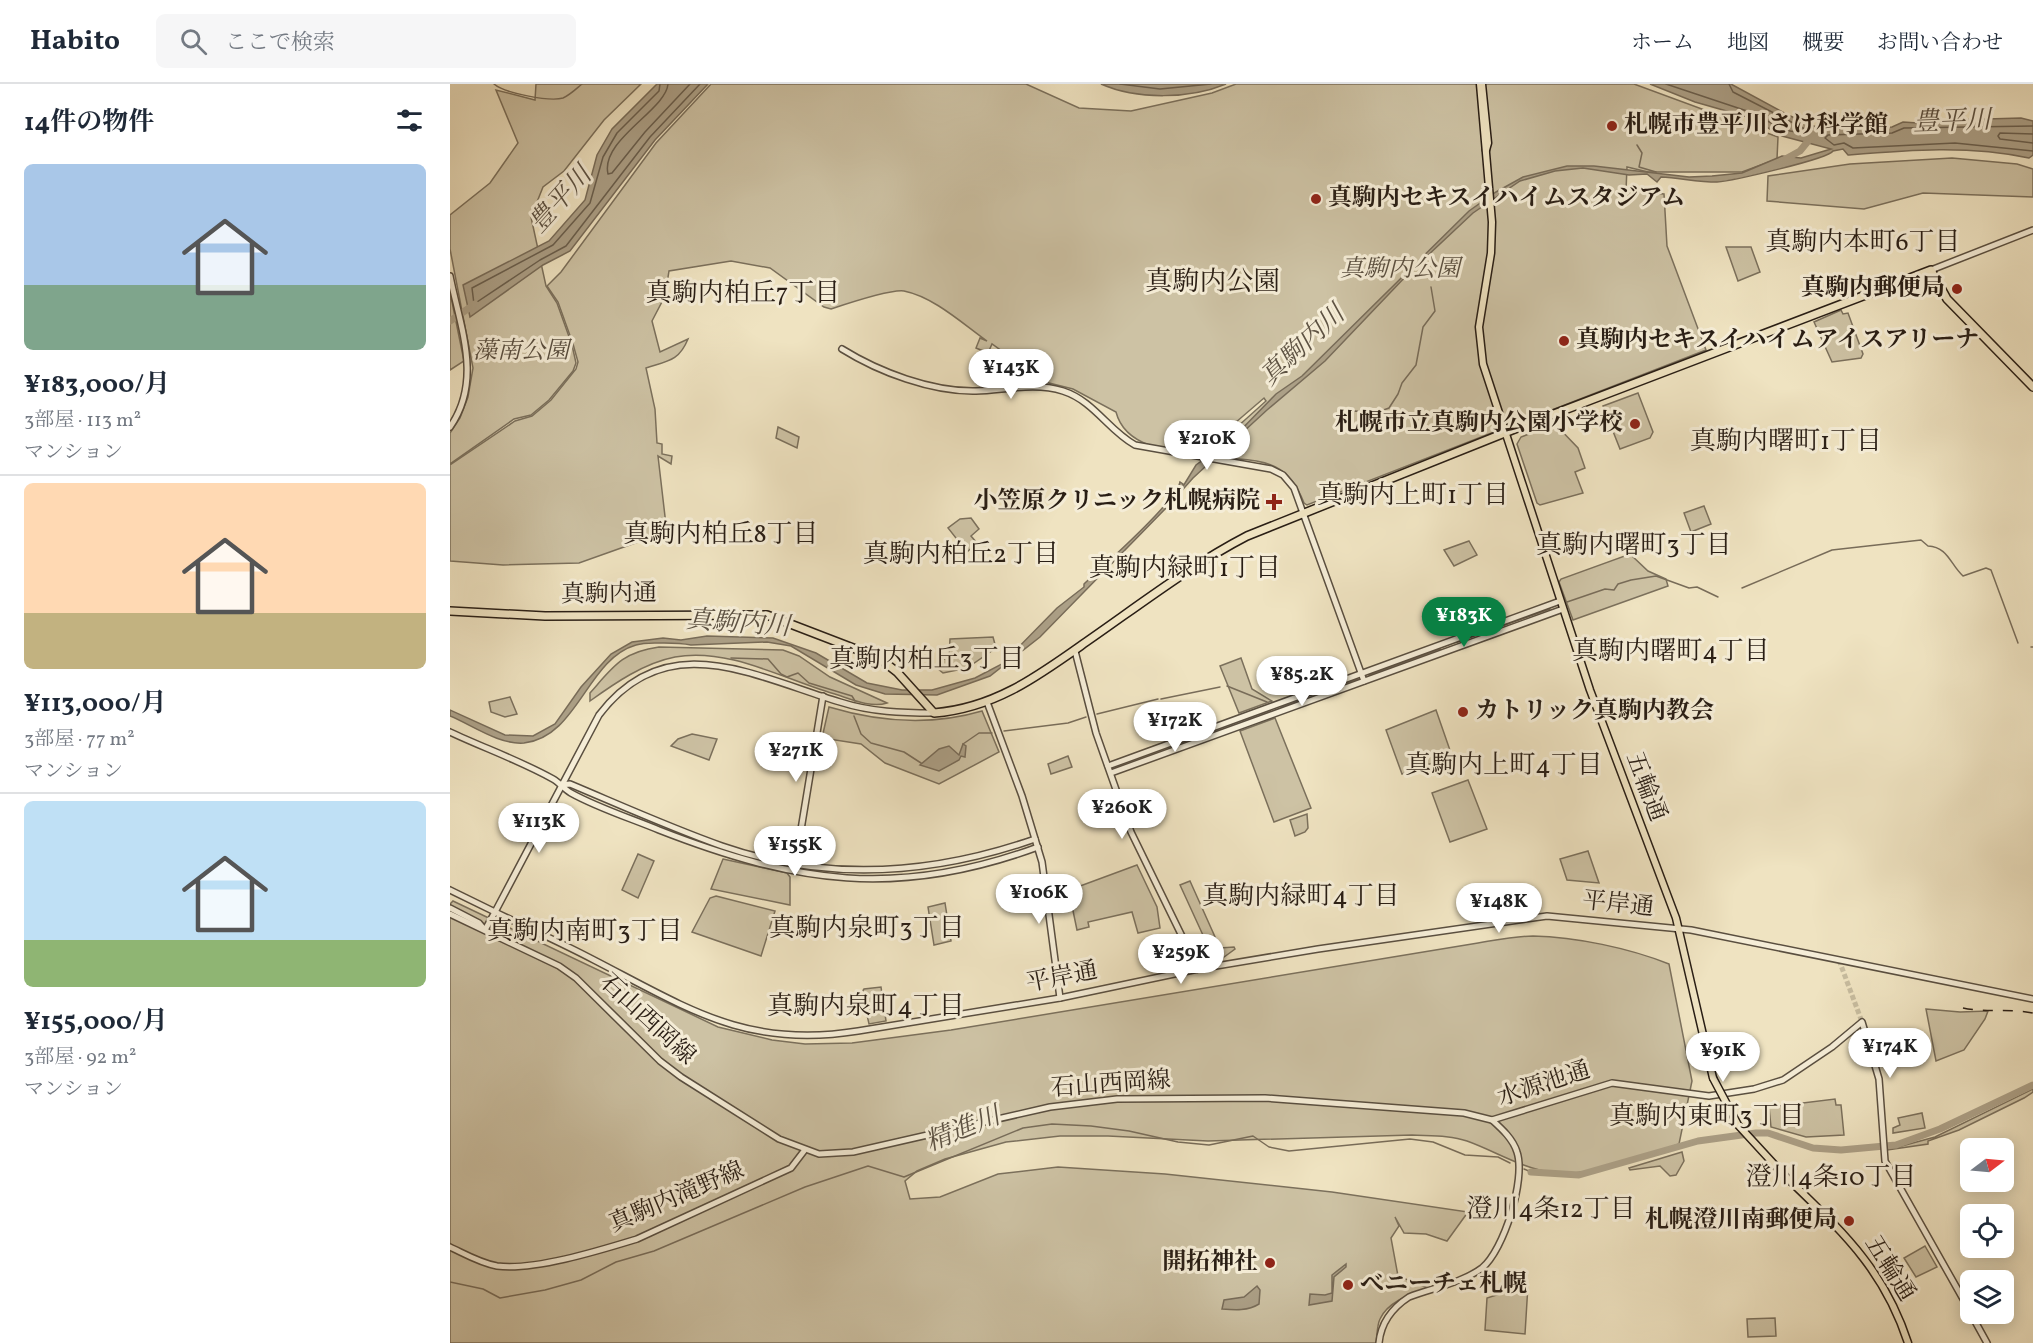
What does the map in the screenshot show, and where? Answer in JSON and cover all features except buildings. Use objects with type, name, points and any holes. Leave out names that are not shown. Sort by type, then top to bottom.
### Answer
[{"type":"highway","points":[[934,713],[987,702],[1026,684],[1233,543],[1505,432],[1930,270],[1947,299],[2033,387]]},
{"type":"highway","name":"真駒内通","points":[[450,611],[545,615],[767,615],[879,658],[934,713]]},
{"type":"main road","name":"五輪通","points":[[1481,84],[1483,143],[1486,151],[1491,216],[1491,253],[1480,313],[1480,347],[1560,601],[1678,929],[1713,1078],[1738,1125],[1784,1174],[1846,1234],[1868,1262],[1895,1309],[1908,1343]]},
{"type":"street","points":[[1930,270],[2033,230]]},
{"type":"street","points":[[450,276],[466,345],[468,365],[466,389],[458,415],[450,427]]},
{"type":"street","points":[[842,349],[912,381],[940,388],[973,391],[1037,387],[1060,390],[1086,402],[1135,445],[1271,470],[1283,476],[1292,485],[1364,681]]},
{"type":"street","points":[[1108,766],[1560,601]]},
{"type":"street","points":[[1111,773],[1563,609]]},
{"type":"street","points":[[1075,651],[1108,766],[1131,831],[1198,969]]},
{"type":"street","points":[[485,930],[599,715],[609,702],[637,678],[662,668],[710,663],[868,710],[934,713]]},
{"type":"street","points":[[794,873],[824,696]]},
{"type":"street","points":[[987,702],[1022,796],[1043,867],[1060,998]]},
{"type":"street","points":[[450,732],[602,807],[720,854],[794,873],[852,879],[915,877],[984,865],[1038,847]]},
{"type":"street","points":[[561,785],[570,784],[723,846],[795,865],[846,870],[909,869],[967,860],[1035,839]]},
{"type":"street","name":"平岸通","points":[[450,890],[701,1015],[759,1033],[790,1036],[828,1036],[1060,998],[1198,969],[1541,916],[1678,929],[2033,999]]},
{"type":"street","points":[[450,908],[479,923],[485,930]]},
{"type":"street","points":[[450,914],[485,930]]},
{"type":"street","name":"石山西岡線","points":[[485,930],[531,950],[576,978],[660,1061],[681,1077],[804,1151],[830,1155],[853,1152],[1050,1107],[1117,1099],[1265,1098],[1464,1113],[1492,1120]]},
{"type":"street","name":"水源池通","points":[[1492,1120],[1612,1083],[1693,1094],[1745,1092],[1783,1080],[1832,1047],[1862,1022],[1879,1078],[1884,1151],[1890,1173],[1960,1295]]},
{"type":"street","name":"水源池通","points":[[1379,1343],[1387,1317],[1400,1302],[1472,1274],[1489,1261],[1499,1246],[1518,1186],[1520,1162],[1517,1150],[1505,1132],[1492,1120]]},
{"type":"street","name":"真駒内滝野線","points":[[450,1247],[480,1261],[514,1267],[638,1239],[791,1168],[804,1151]]},
{"type":"street","points":[[1977,1324],[1987,1343]]},
{"type":"green space","name":"藻南公園","points":[[536,84],[641,84],[604,120],[564,171],[543,187],[531,217],[546,286],[557,303],[572,345],[576,363],[573,371],[549,400],[531,415],[514,419],[450,464],[450,433],[460,418],[468,397],[473,368],[450,249],[450,215],[490,183],[518,143],[496,90],[535,100]]},
{"type":"green space","name":"真駒内公園","points":[[711,84],[1026,84],[1079,108],[1131,111],[1212,93],[1236,84],[1634,84],[1778,137],[1777,159],[1742,172],[1648,172],[1627,167],[1626,191],[1664,194],[1667,246],[1706,350],[1513,425],[1510,423],[1495,429],[1494,432],[1307,505],[1287,475],[1277,468],[1252,460],[1206,455],[1266,401],[1264,398],[1200,453],[1162,449],[1138,440],[1129,433],[1121,424],[1116,412],[1073,389],[1045,382],[992,344],[988,353],[976,348],[980,338],[987,341],[948,312],[915,294],[904,291],[889,292],[831,309],[824,307],[770,268],[731,261],[669,271],[665,296],[652,321],[660,352],[688,339],[677,356],[667,362],[646,368],[655,409],[657,443],[662,444],[662,454],[672,456],[671,464],[658,456],[666,525],[652,537],[579,563],[503,565],[450,561],[450,465],[515,421],[532,416],[551,400],[576,369],[578,362],[573,344],[558,302],[547,286],[561,272],[656,143]]},
{"type":"green space","points":[[1952,158],[2017,164],[2033,169],[2033,197],[1923,193],[1864,209],[1767,201],[1768,176],[1850,164]]},
{"type":"green space","points":[[1726,247],[1751,247],[1760,272],[1738,281]]},
{"type":"green space","points":[[450,292],[464,361],[450,370]]},
{"type":"green space","points":[[1841,310],[1843,314],[1848,313],[1863,354],[1861,358],[1832,362],[1814,322]]},
{"type":"green space","points":[[1638,393],[1653,432],[1650,438],[1620,449],[1603,406]]},
{"type":"green space","points":[[1555,424],[1578,448],[1585,468],[1575,472],[1583,493],[1540,505],[1537,503],[1517,444],[1521,437]]},
{"type":"green space","points":[[778,427],[799,437],[797,448],[776,438]]},
{"type":"green space","points":[[1704,506],[1711,524],[1691,532],[1684,513]]},
{"type":"green space","points":[[971,518],[979,529],[971,536],[977,543],[967,552],[948,528],[960,519]]},
{"type":"green space","points":[[1469,541],[1477,555],[1454,566],[1444,550]]},
{"type":"green space","points":[[1630,554],[1648,571],[1666,579],[1668,586],[1573,620],[1559,582],[1561,579]]},
{"type":"green space","points":[[993,637],[996,648],[967,668],[943,673],[937,668],[939,661],[949,657],[950,639]]},
{"type":"green space","points":[[659,647],[783,650],[799,656],[830,677],[887,703],[875,705],[862,703],[758,667],[737,661],[696,655],[675,657],[652,664],[620,681],[590,701],[590,693],[619,662],[646,649]]},
{"type":"green space","points":[[1438,647],[1441,651],[1370,677],[1369,674],[1373,671]]},
{"type":"green space","points":[[1241,658],[1252,689],[1272,701],[1239,713],[1220,666]]},
{"type":"green space","points":[[1354,678],[1356,682],[1244,723],[1242,719]]},
{"type":"green space","points":[[510,697],[517,714],[505,717],[491,712],[489,702]]},
{"type":"green space","points":[[829,707],[867,716],[905,720],[944,719],[982,711],[999,752],[939,784],[885,763],[861,744],[822,738]]},
{"type":"green space","points":[[1436,710],[1452,756],[1402,774],[1386,730]]},
{"type":"green space","points":[[1275,718],[1311,808],[1274,822],[1240,731]]},
{"type":"green space","points":[[1231,723],[1233,727],[1116,768],[1115,765]]},
{"type":"green space","points":[[692,734],[717,739],[709,760],[671,746],[678,739]]},
{"type":"green space","points":[[1068,756],[1072,767],[1051,774],[1048,764]]},
{"type":"green space","points":[[1468,780],[1487,829],[1450,842],[1432,793]]},
{"type":"green space","points":[[1307,814],[1308,828],[1305,832],[1295,836],[1290,820]]},
{"type":"green space","points":[[1588,851],[1599,883],[1567,880],[1560,859]]},
{"type":"green space","points":[[638,854],[654,861],[638,898],[622,890]]},
{"type":"green space","points":[[723,859],[787,873],[790,877],[790,905],[711,889]]},
{"type":"green space","points":[[1137,865],[1157,907],[1160,928],[1138,933],[1132,912],[1088,922],[1089,927],[1077,930],[1072,906],[1076,905],[1072,889]]},
{"type":"green space","points":[[1190,881],[1220,948],[1234,947],[1235,949],[1220,960],[1213,957],[1180,885]]},
{"type":"green space","points":[[716,896],[775,911],[761,956],[692,932],[710,898]]},
{"type":"green space","points":[[453,901],[718,1027],[772,1040],[805,1044],[852,1043],[951,1030],[1512,937],[1533,936],[1584,941],[1620,948],[1669,964],[1692,1081],[1679,1144],[1634,1160],[1583,1172],[1543,1171],[1520,1164],[1467,1141],[1440,1136],[1208,1141],[1060,1136],[1006,1142],[945,1159],[917,1171],[905,1181],[910,1199],[940,1197],[998,1174],[1058,1167],[1165,1174],[1332,1192],[1468,1212],[1447,1241],[1426,1234],[1404,1233],[1395,1217],[1399,1226],[1391,1238],[1398,1276],[1428,1288],[1401,1299],[1389,1307],[1379,1321],[1376,1343],[450,1343],[450,904]]},
{"type":"green space","points":[[945,903],[951,941],[934,945],[928,907]]},
{"type":"green space","points":[[881,987],[886,1021],[869,1024],[862,992],[864,989]]},
{"type":"green space","points":[[1926,1009],[1960,1012],[1988,1011],[1964,1050],[1936,1061]]},
{"type":"green space","points":[[2033,1089],[2033,1092],[2024,1098],[1959,1130],[1928,1141],[1928,1144],[1887,1150],[1935,1137]]},
{"type":"green space","points":[[1835,1099],[1836,1105],[1841,1105],[1844,1135],[1806,1137],[1771,1127],[1769,1107]]},
{"type":"green space","points":[[1922,1113],[1925,1128],[1893,1133],[1893,1128],[1900,1125],[1898,1118]]},
{"type":"green space","points":[[1682,1152],[1684,1161],[1676,1175],[1670,1176],[1660,1166],[1630,1170],[1629,1168]]},
{"type":"green space","points":[[1925,1246],[1937,1267],[1916,1277],[1904,1258]]},
{"type":"green space","points":[[1528,1285],[1525,1334],[1485,1330],[1487,1298]]},
{"type":"green space","points":[[1775,1318],[1776,1336],[1748,1337],[1747,1319]]},
{"type":"water","points":[[657,84],[708,84],[655,140],[570,251],[543,265],[470,317],[463,285],[549,241],[585,200],[597,155],[612,129]]},
{"type":"water","points":[[1101,84],[1226,84],[1196,93],[1164,96],[1131,93]]},
{"type":"water","points":[[1650,84],[1731,84],[1788,115],[1816,127],[1833,129],[1892,127],[1903,122],[2021,118],[2033,121],[2033,155],[2029,158],[1984,151],[1939,150],[1848,155],[1843,149],[1779,169],[1717,182],[1661,177],[1657,182],[1647,174],[1629,175],[1583,168],[1555,171],[1520,181],[1473,213],[1409,273],[1325,361],[1267,410],[1193,478],[1040,637],[990,676],[937,695],[885,694],[856,685],[791,646],[767,642],[691,645],[646,643],[619,653],[605,665],[570,713],[542,738],[524,743],[505,741],[450,716],[450,710],[505,735],[533,736],[555,724],[581,687],[611,654],[632,642],[663,638],[681,640],[707,636],[773,638],[816,653],[867,683],[902,690],[932,690],[975,678],[1002,664],[1057,608],[1084,587],[1084,584],[1153,518],[1176,491],[1180,482],[1183,484],[1182,488],[1196,465],[1233,438],[1276,394],[1302,376],[1469,211],[1496,192],[1523,177],[1567,166],[1594,166],[1689,177],[1712,176],[1742,173],[1782,156],[1801,158],[1831,149],[1782,136],[1751,118],[1695,102]]},
{"type":"water","points":[[963,744],[966,746],[965,757],[961,756],[959,760],[939,771],[920,765],[939,749],[949,746],[959,755]]},
{"type":"water","points":[[1346,1264],[1346,1267],[1334,1277],[1332,1301],[1309,1305],[1310,1294],[1332,1293],[1332,1275]]},
{"type":"water","points":[[1257,1286],[1260,1290],[1259,1304],[1246,1309],[1222,1309],[1224,1300],[1244,1297]]},
{"type":"waterway","points":[[494,84],[517,93],[538,98],[557,99],[566,97],[582,84]]},
{"type":"waterway","name":"真駒内川","points":[[1780,162],[1800,151],[1813,135]]},
{"type":"waterway","points":[[1637,145],[1642,153],[1639,167],[1656,172]]},
{"type":"waterway","points":[[1342,415],[1354,411],[1378,412],[1389,408],[1402,383],[1416,365],[1423,327],[1435,311],[1431,287]]},
{"type":"waterway","name":"豊平川","points":[[450,321],[475,304]]},
{"type":"waterway","points":[[1742,588],[1832,550],[1921,540],[1928,546],[1940,549],[1963,576],[1986,568],[1991,570],[2018,643]]},
{"type":"waterway","points":[[1567,602],[1605,589],[1614,590],[1618,584],[1631,580],[1656,576],[1689,588],[1697,587],[1718,597]]},
{"type":"waterway","points":[[1457,642],[1550,609]]},
{"type":"waterway","points":[[1369,675],[1440,649]]},
{"type":"waterway","points":[[731,658],[768,659],[781,674],[787,677],[798,673],[809,683],[852,696],[855,701]]},
{"type":"waterway","points":[[1329,689],[1358,679]]},
{"type":"waterway","points":[[1227,686],[1267,702]]},
{"type":"waterway","points":[[1161,699],[1220,687]]},
{"type":"waterway","points":[[1097,714],[1158,699]]},
{"type":"waterway","points":[[1281,707],[1304,699]]},
{"type":"waterway","points":[[854,716],[861,734],[871,743],[904,752],[921,763]]},
{"type":"waterway","points":[[1004,731],[1068,723],[1086,717]]},
{"type":"waterway","points":[[963,744],[979,733],[992,733]]},
{"type":"waterway","name":"精進川","points":[[1531,1172],[1579,1175],[1698,1141],[1756,1133],[1768,1133],[1813,1148],[1841,1150],[1896,1145],[1940,1129],[2033,1085]]},
{"type":"waterway","name":"精進川","points":[[450,1282],[483,1289],[500,1298],[545,1290],[581,1280],[616,1262],[654,1251],[805,1187],[868,1166],[904,1177],[1023,1128],[1052,1124],[1129,1131],[1178,1142],[1209,1145],[1253,1136],[1269,1147],[1289,1151],[1410,1139],[1433,1142],[1465,1155],[1498,1157],[1510,1163]]},
{"type":"waterway","name":"精進川","points":[[1524,1169],[1531,1172]]},
{"type":"tunnel","points":[[1839,960],[1862,1022]]},
{"type":"railway","points":[[1963,1008],[2033,1013]]},
{"type":"place","name":"札幌市豊平川さけ科学館","points":[[1612,126]]},
{"type":"place","name":"真駒内セキスイハイムスタジアム","points":[[1316,199]]},
{"type":"place","name":"真駒内郵便局","points":[[1957,289]]},
{"type":"place","name":"真駒内セキスイハイムアイスアリーナ","points":[[1564,341]]},
{"type":"place","name":"札幌市立真駒内公園小学校","points":[[1635,424]]},
{"type":"place","name":"小笠原クリニック札幌病院","points":[[1274,502]]},
{"type":"place","name":"カトリック真駒内教会","points":[[1463,712]]},
{"type":"place","name":"札幌澄川南郵便局","points":[[1849,1221]]},
{"type":"place","name":"開拓神社","points":[[1270,1263]]},
{"type":"place","name":"べニーチェ札幌","points":[[1348,1285]]},
{"type":"district","name":"真駒内本町6丁目","points":[[1863,243]]},
{"type":"district","name":"真駒内公園","points":[[1213,283]]},
{"type":"district","name":"真駒内柏丘7丁目","points":[[743,294]]},
{"type":"district","name":"真駒内曙町1丁目","points":[[1786,442]]},
{"type":"district","name":"真駒内上町1丁目","points":[[1413,496]]},
{"type":"district","name":"真駒内柏丘8丁目","points":[[721,535]]},
{"type":"district","name":"真駒内曙町3丁目","points":[[1634,546]]},
{"type":"district","name":"真駒内柏丘2丁目","points":[[961,555]]},
{"type":"district","name":"真駒内緑町1丁目","points":[[1185,569]]},
{"type":"district","name":"真駒内曙町4丁目","points":[[1671,652]]},
{"type":"district","name":"真駒内柏丘3丁目","points":[[927,660]]},
{"type":"district","name":"真駒内上町4丁目","points":[[1504,766]]},
{"type":"district","name":"真駒内緑町4丁目","points":[[1301,897]]},
{"type":"district","name":"真駒内泉町3丁目","points":[[867,929]]},
{"type":"district","name":"真駒内南町3丁目","points":[[585,932]]},
{"type":"district","name":"真駒内泉町4丁目","points":[[866,1007]]},
{"type":"district","name":"真駒内東町3丁目","points":[[1707,1117]]},
{"type":"district","name":"澄川4条10丁目","points":[[1831,1178]]},
{"type":"district","name":"澄川4条12丁目","points":[[1551,1210]]}]
